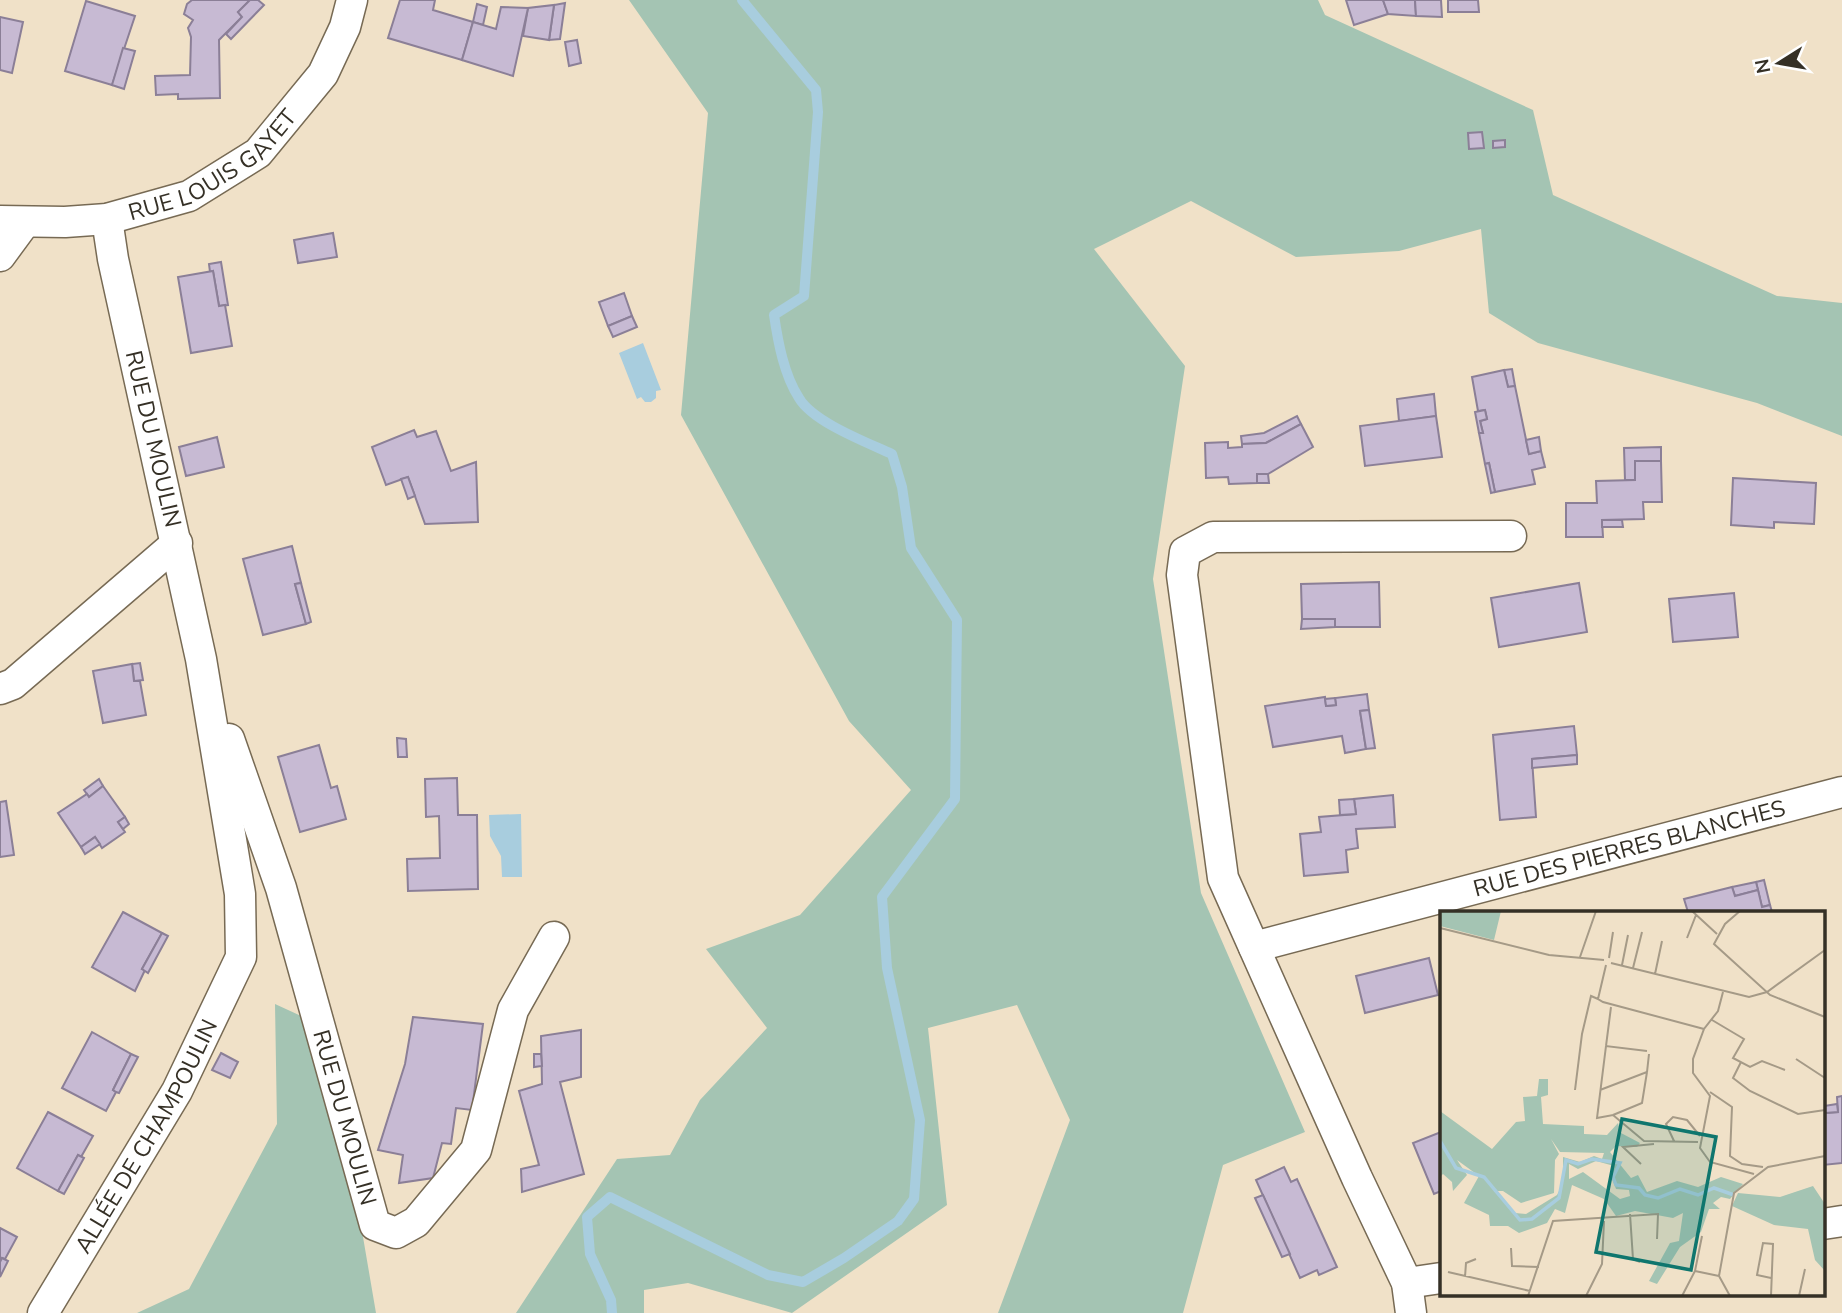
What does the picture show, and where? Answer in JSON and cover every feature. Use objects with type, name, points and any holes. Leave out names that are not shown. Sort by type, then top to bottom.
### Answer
[{"type":"street","name":"RUE LOUIS GAYET","points":[[13,222],[107,219],[189,197],[258,153],[323,74],[345,27],[352,0]]},
{"type":"street","name":"RUE DU MOULIN","points":[[107,219],[113,259],[201,659],[240,894],[241,957]]},
{"type":"street","points":[[0,256],[13,222]]},
{"type":"street","points":[[1411,1313],[1407,1283],[1223,878],[1182,575],[1185,552],[1213,537],[1511,536]]},
{"type":"street","points":[[0,689],[13,684],[177,543]]},
{"type":"street","name":"RUE DU MOULIN","points":[[201,659],[281,888],[375,1225],[396,1233],[416,1222],[476,1150],[513,1010],[554,937]]},
{"type":"street","name":"RUE DES PIERRES BLANCHES","points":[[1254,947],[1842,792]]},
{"type":"street","name":"ALLÉE DE CHAMPOULIN","points":[[43,1313],[177,1091],[241,957]]},
{"type":"street","points":[[1407,1283],[1440,1279]]},
{"type":"green space","points":[[629,0],[1318,0],[1325,15],[1533,110],[1553,195],[1777,296],[1842,303],[1842,436],[1757,403],[1538,343],[1489,313],[1481,229],[1399,251],[1296,257],[1191,201],[1094,249],[1185,366],[1153,579],[1201,893],[1305,1132],[1223,1165],[1183,1313],[998,1313],[1070,1120],[1017,1005],[928,1028],[947,1205],[792,1313],[688,1283],[644,1290],[644,1313],[516,1313],[617,1159],[670,1155],[700,1100],[767,1028],[706,949],[800,915],[911,790],[849,721],[681,415],[708,113]]},
{"type":"green space","points":[[275,1004],[336,1032],[343,1120],[376,1313],[137,1313],[189,1289],[277,1124]]},
{"type":"water","points":[[643,343],[661,390],[656,391],[656,398],[651,402],[645,402],[641,397],[637,399],[619,353]]},
{"type":"water","points":[[521,814],[522,877],[502,877],[501,856],[490,836],[489,815]]},
{"type":"building","points":[[192,0],[250,0],[238,12],[242,17],[219,40],[220,98],[178,99],[178,94],[156,95],[155,76],[190,75],[191,37],[188,28],[193,20],[184,14],[187,4]]},
{"type":"building","points":[[250,0],[258,0],[264,5],[231,39],[226,34],[242,17],[238,12]]},
{"type":"building","points":[[400,0],[435,0],[433,10],[473,22],[462,60],[388,38]]},
{"type":"building","points":[[1346,0],[1383,0],[1388,14],[1354,25]]},
{"type":"building","points":[[1383,0],[1415,0],[1416,16],[1388,14]]},
{"type":"building","points":[[1415,0],[1441,0],[1442,17],[1416,16]]},
{"type":"building","points":[[1448,0],[1478,0],[1479,12],[1448,12]]},
{"type":"building","points":[[86,1],[135,16],[112,85],[65,71]]},
{"type":"building","points":[[565,3],[560,39],[549,40],[554,5]]},
{"type":"building","points":[[477,4],[487,7],[483,25],[473,22]]},
{"type":"building","points":[[554,5],[549,40],[523,36],[528,8]]},
{"type":"building","points":[[501,7],[528,8],[513,76],[462,60],[473,22],[496,29]]},
{"type":"building","points":[[0,17],[23,22],[12,73],[0,70]]},
{"type":"building","points":[[577,40],[581,63],[569,66],[565,42]]},
{"type":"building","points":[[123,48],[135,51],[124,89],[112,85]]},
{"type":"building","points":[[1482,132],[1484,148],[1469,149],[1468,133]]},
{"type":"building","points":[[1505,140],[1505,147],[1493,148],[1493,141]]},
{"type":"building","points":[[333,233],[337,257],[298,263],[294,240]]},
{"type":"building","points":[[221,262],[228,305],[219,306],[213,271],[210,272],[209,264]]},
{"type":"building","points":[[213,271],[219,306],[225,305],[232,346],[191,353],[178,277]]},
{"type":"building","points":[[624,293],[632,316],[608,326],[599,302]]},
{"type":"building","points":[[632,316],[637,327],[613,337],[608,326]]},
{"type":"building","points":[[1512,369],[1515,386],[1508,387],[1504,370]]},
{"type":"building","points":[[1504,370],[1508,387],[1515,386],[1529,454],[1541,451],[1545,467],[1532,470],[1535,484],[1495,492],[1489,463],[1485,464],[1479,433],[1483,433],[1480,421],[1487,419],[1485,410],[1478,411],[1472,377]]},
{"type":"building","points":[[1434,394],[1436,416],[1399,421],[1397,399]]},
{"type":"building","points":[[1485,410],[1487,419],[1480,421],[1483,433],[1479,433],[1475,412]]},
{"type":"building","points":[[1297,416],[1301,424],[1266,443],[1242,444],[1241,436],[1264,433]]},
{"type":"building","points":[[1436,416],[1442,457],[1365,466],[1360,426]]},
{"type":"building","points":[[1301,424],[1313,447],[1268,474],[1257,474],[1257,483],[1229,484],[1228,477],[1206,478],[1205,443],[1228,442],[1228,448],[1242,447],[1242,444],[1266,443]]},
{"type":"building","points":[[414,430],[417,437],[436,431],[451,471],[476,462],[478,522],[425,524],[408,477],[386,485],[372,447]]},
{"type":"building","points":[[217,437],[224,467],[186,476],[179,447]]},
{"type":"building","points":[[1539,437],[1541,451],[1529,454],[1526,440]]},
{"type":"building","points":[[1661,447],[1661,461],[1635,461],[1635,480],[1625,480],[1624,448]]},
{"type":"building","points":[[1635,461],[1661,461],[1662,502],[1643,502],[1644,519],[1602,520],[1603,537],[1566,537],[1566,503],[1597,503],[1596,481],[1635,480]]},
{"type":"building","points":[[1489,463],[1495,492],[1491,493],[1485,464]]},
{"type":"building","points":[[1257,474],[1268,474],[1269,483],[1257,483]]},
{"type":"building","points":[[408,477],[415,496],[408,499],[401,479]]},
{"type":"building","points":[[1733,478],[1816,483],[1814,524],[1774,522],[1774,528],[1731,525]]},
{"type":"building","points":[[1602,520],[1622,520],[1623,527],[1602,527]]},
{"type":"building","points":[[292,546],[301,583],[295,584],[306,624],[263,635],[243,559]]},
{"type":"building","points":[[1379,582],[1380,627],[1335,627],[1335,619],[1302,619],[1301,584]]},
{"type":"building","points":[[301,583],[311,622],[306,624],[295,584]]},
{"type":"building","points":[[1579,583],[1587,632],[1499,647],[1491,598]]},
{"type":"building","points":[[1734,593],[1738,637],[1673,642],[1669,599]]},
{"type":"building","points":[[1302,619],[1335,619],[1335,627],[1301,629]]},
{"type":"building","points":[[140,663],[143,680],[134,681],[132,664]]},
{"type":"building","points":[[132,664],[134,681],[140,681],[146,715],[103,723],[93,671]]},
{"type":"building","points":[[1367,694],[1369,710],[1360,711],[1366,749],[1345,753],[1342,736],[1273,747],[1265,706],[1325,697],[1326,706],[1336,705],[1335,698]]},
{"type":"building","points":[[1335,698],[1336,705],[1326,706],[1325,699]]},
{"type":"building","points":[[1369,710],[1375,748],[1366,749],[1360,711]]},
{"type":"building","points":[[1574,726],[1577,755],[1532,759],[1536,817],[1500,820],[1493,735]]},
{"type":"building","points":[[397,738],[406,739],[407,757],[398,757]]},
{"type":"building","points":[[319,745],[331,788],[337,786],[346,819],[300,832],[278,757]]},
{"type":"building","points":[[1577,755],[1577,764],[1532,768],[1532,759]]},
{"type":"building","points":[[457,778],[458,815],[477,815],[478,889],[408,891],[407,859],[440,858],[439,816],[426,817],[425,779]]},
{"type":"building","points":[[99,779],[103,786],[89,797],[84,790]]},
{"type":"building","points":[[103,786],[125,817],[118,822],[125,832],[102,848],[95,837],[81,847],[58,813],[87,794],[89,797]]},
{"type":"building","points":[[1393,795],[1395,827],[1356,829],[1358,848],[1346,850],[1348,872],[1304,876],[1300,834],[1321,832],[1319,817],[1356,814],[1354,799]]},
{"type":"building","points":[[1354,799],[1356,814],[1340,815],[1339,800]]},
{"type":"building","points":[[6,801],[14,855],[0,857],[0,802]]},
{"type":"building","points":[[125,817],[129,824],[123,829],[118,822]]},
{"type":"building","points":[[95,837],[100,844],[85,854],[81,847]]},
{"type":"building","points":[[1764,880],[1770,905],[1762,907],[1756,882]]},
{"type":"building","points":[[1756,882],[1758,890],[1735,896],[1732,887]]},
{"type":"building","points":[[1732,887],[1735,896],[1758,890],[1762,907],[1770,905],[1772,911],[1688,911],[1684,899]]},
{"type":"building","points":[[123,912],[162,933],[142,969],[145,970],[135,991],[92,967]]},
{"type":"building","points":[[162,933],[168,936],[148,973],[142,969]]},
{"type":"building","points":[[1429,958],[1438,995],[1365,1013],[1356,976]]},
{"type":"building","points":[[413,1017],[483,1024],[472,1110],[456,1108],[451,1144],[442,1143],[433,1178],[399,1183],[403,1155],[378,1150],[405,1064]]},
{"type":"building","points":[[581,1030],[581,1077],[560,1082],[584,1174],[522,1192],[521,1169],[539,1165],[519,1091],[542,1084],[541,1036]]},
{"type":"building","points":[[92,1032],[131,1054],[106,1111],[62,1088]]},
{"type":"building","points":[[221,1053],[238,1062],[230,1078],[212,1070]]},
{"type":"building","points":[[131,1054],[138,1057],[119,1093],[116,1092],[113,1090]]},
{"type":"building","points":[[534,1054],[541,1054],[542,1066],[534,1067]]},
{"type":"building","points":[[1842,1096],[1842,1163],[1825,1165],[1825,1113],[1838,1112],[1837,1097]]},
{"type":"building","points":[[1837,1104],[1838,1112],[1825,1113],[1825,1106]]},
{"type":"building","points":[[48,1112],[93,1136],[81,1157],[78,1155],[58,1191],[17,1168]]},
{"type":"building","points":[[1440,1132],[1440,1191],[1434,1194],[1413,1143]]},
{"type":"building","points":[[78,1155],[84,1158],[64,1194],[58,1191]]},
{"type":"building","points":[[1284,1167],[1291,1182],[1297,1179],[1337,1267],[1319,1275],[1317,1270],[1300,1278],[1256,1180]]},
{"type":"building","points":[[1263,1195],[1290,1254],[1282,1257],[1255,1198]]},
{"type":"building","points":[[0,1228],[17,1237],[5,1259],[2,1258],[0,1262]]},
{"type":"building","points":[[2,1258],[8,1261],[0,1277],[0,1262]]},
{"type":"waterway","points":[[612,1313],[611,1300],[590,1254],[587,1217],[610,1197],[768,1275],[803,1282],[898,1221],[914,1199],[920,1120],[887,968],[882,897],[955,799],[957,620],[911,548],[902,487],[892,454],[828,423],[806,407],[789,379],[782,358],[774,315],[804,296],[818,112],[816,90],[742,0]]}]
